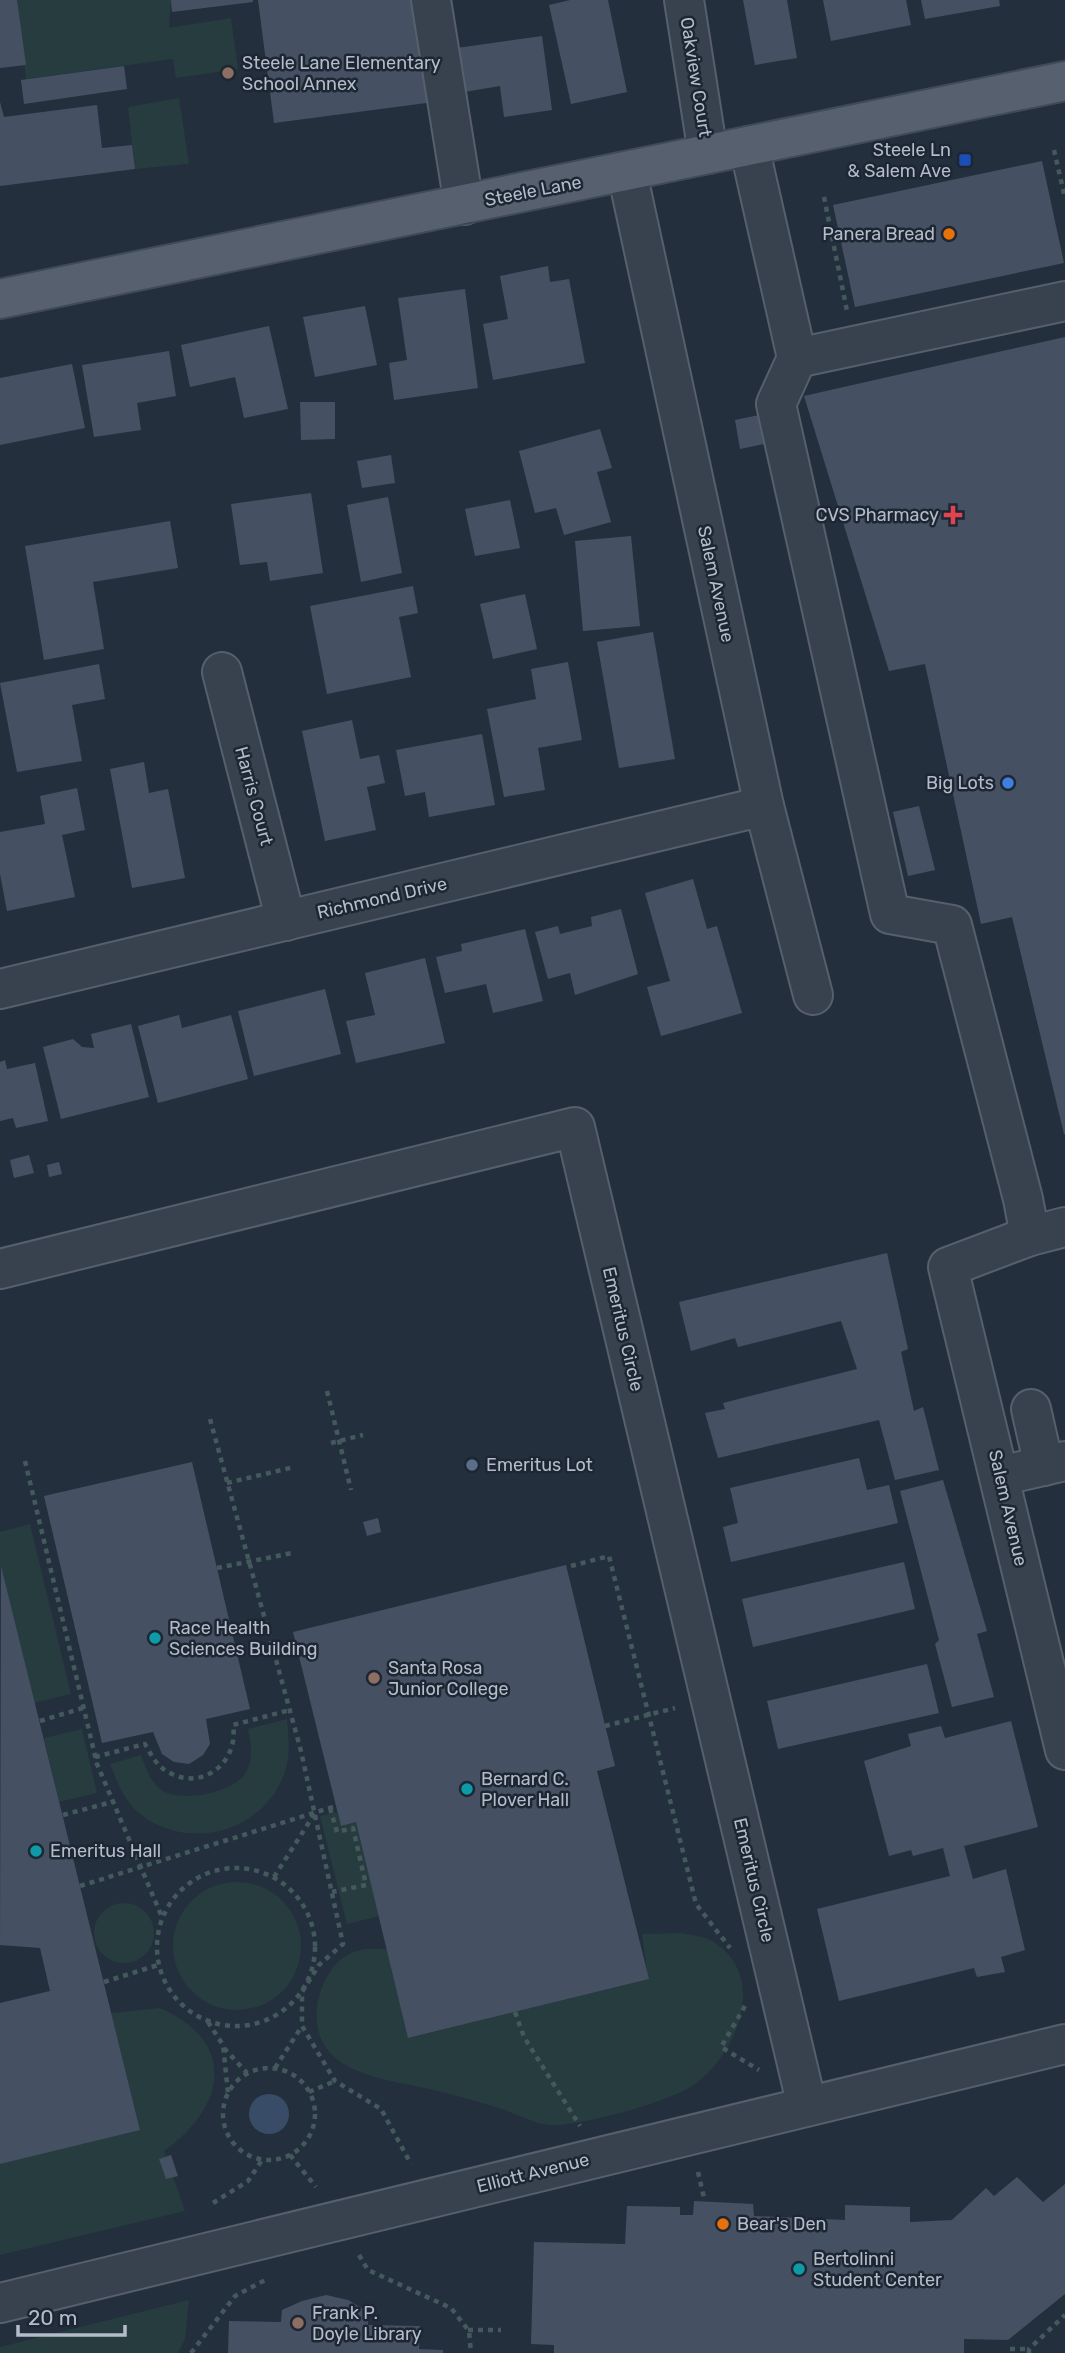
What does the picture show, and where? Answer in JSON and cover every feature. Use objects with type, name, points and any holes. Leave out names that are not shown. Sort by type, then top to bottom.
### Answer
[{"type":"main road","name":"Steele Lane","points":[[0,299],[1065,81]]},
{"type":"street","points":[[431,0],[464,205]]},
{"type":"street","name":"Oakview Court","points":[[684,0],[708,154]]},
{"type":"street","points":[[749,146],[797,358],[776,404],[890,914],[952,925],[1024,1199],[1048,1232]]},
{"type":"street","name":"Salem Avenue","points":[[628,172],[764,806],[813,995]]},
{"type":"street","points":[[797,358],[1065,302]]},
{"type":"street","name":"Harris Court","points":[[222,672],[286,921]]},
{"type":"street","name":"Richmond Drive","points":[[0,989],[764,806]]},
{"type":"street","name":"Emeritus Circle","points":[[0,1269],[575,1127],[807,2106]]},
{"type":"street","name":"Salem Avenue","points":[[1048,1232],[948,1267],[1064,1744]]},
{"type":"street","points":[[1000,1476],[1054,1464],[1031,1409]]},
{"type":"street","name":"Elliott Avenue","points":[[0,2303],[1065,2043]]},
{"type":"path","points":[[1054,150],[1065,198]]},
{"type":"path","points":[[824,197],[849,319]]},
{"type":"path","points":[[327,1391],[351,1490]]},
{"type":"path","points":[[208,2021],[234,2026],[260,2023],[283,2011],[302,1992],[319,1965],[343,1944],[290,1710],[209,1419]]},
{"type":"path","points":[[331,1443],[363,1435]]},
{"type":"path","points":[[25,1461],[95,1756],[139,1868],[162,1917]]},
{"type":"path","points":[[227,1483],[294,1467]]},
{"type":"path","points":[[217,1568],[292,1553]]},
{"type":"path","points":[[571,1566],[609,1556],[696,1904],[730,1948],[734,1959]]},
{"type":"path","points":[[605,1726],[711,1698]]},
{"type":"path","points":[[40,1721],[83,1708]]},
{"type":"path","points":[[95,1756],[145,1744],[156,1763],[171,1774],[190,1777],[212,1773],[228,1761],[235,1737],[233,1725],[290,1710]]},
{"type":"path","points":[[63,1815],[112,1802]]},
{"type":"path","points":[[80,1886],[333,1807],[337,1832],[353,1828],[366,1885],[332,1892]]},
{"type":"path","points":[[274,1877],[315,1813]]},
{"type":"path","points":[[247,2073],[223,2045],[208,2021],[176,1999],[158,1965],[156,1941],[162,1917],[176,1894],[197,1878],[222,1869],[249,1868],[274,1877],[295,1893],[309,1916],[316,1941],[313,1968],[302,1992],[302,2026],[335,2081],[381,2109],[397,2134],[427,2199]]},
{"type":"path","points":[[104,1982],[158,1965]]},
{"type":"path","points":[[752,2008],[748,2002],[721,2047],[766,2074]]},
{"type":"path","points":[[515,2012],[524,2037],[579,2124],[593,2159]]},
{"type":"path","points":[[275,2068],[302,2026]]},
{"type":"path","points":[[223,2045],[228,2093]]},
{"type":"path","points":[[275,2068],[300,2080],[309,2092],[315,2120],[310,2134],[290,2155],[262,2160],[248,2156],[227,2135],[223,2106],[228,2093],[247,2073],[275,2068]]},
{"type":"path","points":[[309,2092],[335,2081]]},
{"type":"path","points":[[290,2155],[319,2192]]},
{"type":"path","points":[[213,2203],[248,2180],[262,2160]]},
{"type":"path","points":[[355,2249],[368,2270],[450,2308],[468,2330],[471,2353]]},
{"type":"path","points":[[191,2353],[235,2296],[271,2276]]},
{"type":"path","points":[[1010,2349],[1029,2351],[1065,2315]]},
{"type":"path","points":[[468,2330],[501,2330]]},
{"type":"green space","points":[[17,0],[171,0],[169,28],[231,18],[238,69],[176,78],[173,59],[26,79]]},
{"type":"green space","points":[[179,98],[189,164],[135,169],[128,107]]},
{"type":"green space","points":[[30,1524],[71,1694],[33,1703],[0,1568],[0,1532]]},
{"type":"green space","points":[[287,1719],[287,1763],[283,1777],[272,1796],[258,1812],[240,1824],[221,1831],[200,1834],[179,1832],[140,1814],[125,1797],[110,1764],[141,1755],[150,1777],[160,1789],[168,1793],[192,1796],[219,1791],[240,1779],[249,1766],[251,1745],[248,1729]]},
{"type":"green space","points":[[82,1729],[97,1793],[59,1802],[44,1738]]},
{"type":"green space","points":[[337,1812],[341,1826],[356,1822],[379,1916],[347,1924],[320,1816]]},
{"type":"green space","points":[[237,1882],[261,1887],[282,1901],[296,1922],[301,1946],[296,1970],[282,1991],[261,2005],[237,2010],[213,2005],[192,1991],[178,1970],[173,1946],[178,1922],[192,1901],[213,1887]]},
{"type":"green space","points":[[124,1903],[145,1912],[154,1933],[145,1954],[124,1963],[103,1954],[94,1933],[103,1912]]},
{"type":"green space","points":[[681,1933],[709,1939],[729,1956],[739,1973],[743,1993],[741,2014],[724,2053],[695,2084],[667,2098],[626,2111],[567,2124],[540,2123],[470,2099],[368,2075],[339,2061],[321,2038],[317,2011],[321,1989],[332,1968],[340,1960],[360,1950],[387,1949],[409,2038],[648,1979],[642,1934]]},
{"type":"green space","points":[[160,2008],[185,2022],[202,2038],[212,2057],[214,2076],[211,2095],[185,2134],[164,2151],[185,2211],[0,2255],[0,2164],[140,2129],[111,2013]]},
{"type":"green space","points":[[189,2300],[185,2339],[178,2353],[0,2353],[0,2347]]},
{"type":"water","points":[[269,2094],[283,2100],[289,2114],[283,2128],[269,2134],[255,2128],[249,2114],[255,2100]]},
{"type":"building","points":[[0,0],[17,0],[26,65],[0,68]]},
{"type":"building","points":[[171,0],[253,0],[253,2],[172,12]]},
{"type":"building","points":[[258,0],[421,0],[434,102],[274,123]]},
{"type":"building","points":[[570,0],[608,0],[627,92],[571,104],[549,5]]},
{"type":"building","points":[[743,0],[787,0],[797,58],[755,65]]},
{"type":"building","points":[[823,0],[906,0],[911,25],[831,41]]},
{"type":"building","points":[[921,0],[999,0],[1000,6],[925,19]]},
{"type":"building","points":[[542,36],[552,110],[504,117],[500,86],[464,92],[457,48]]},
{"type":"building","points":[[124,66],[127,89],[24,104],[21,80]]},
{"type":"building","points":[[0,102],[4,117],[97,105],[102,148],[132,145],[135,169],[0,186]]},
{"type":"building","name":"Panera Bread","points":[[1042,161],[1064,263],[855,307],[833,205]]},
{"type":"building","points":[[548,266],[550,282],[569,279],[585,363],[493,380],[483,324],[508,319],[500,276]]},
{"type":"building","points":[[465,289],[478,388],[394,400],[389,363],[407,360],[398,298]]},
{"type":"building","points":[[365,306],[377,365],[315,377],[303,317]]},
{"type":"building","points":[[269,326],[288,409],[244,418],[235,377],[190,387],[181,345]]},
{"type":"building","name":"CVS Pharmacy","points":[[1065,337],[1064,1134],[1012,917],[981,924],[925,664],[889,671],[804,396]]},
{"type":"building","points":[[169,351],[176,396],[137,403],[141,430],[94,437],[82,365]]},
{"type":"building","points":[[72,364],[85,428],[0,445],[0,378]]},
{"type":"building","points":[[300,402],[335,402],[335,439],[301,440]]},
{"type":"building","points":[[764,414],[769,443],[740,449],[735,420]]},
{"type":"building","points":[[600,429],[612,468],[597,472],[611,522],[564,535],[556,508],[535,513],[519,451]]},
{"type":"building","points":[[391,455],[395,483],[362,488],[357,461]]},
{"type":"building","points":[[311,493],[323,573],[270,581],[267,562],[240,565],[231,504]]},
{"type":"building","points":[[388,497],[402,573],[361,582],[347,505]]},
{"type":"building","points":[[510,500],[520,548],[475,556],[465,509]]},
{"type":"building","points":[[170,521],[178,568],[93,582],[104,649],[44,660],[25,546]]},
{"type":"building","points":[[631,536],[640,626],[583,631],[575,541]]},
{"type":"building","points":[[413,586],[418,613],[399,617],[411,677],[327,694],[310,606]]},
{"type":"building","points":[[525,594],[537,649],[493,659],[480,604]]},
{"type":"building","points":[[653,632],[675,759],[619,768],[597,642]]},
{"type":"building","points":[[568,662],[582,740],[538,748],[545,790],[504,797],[487,709],[536,699],[531,669]]},
{"type":"building","points":[[99,664],[105,699],[72,705],[82,761],[17,772],[0,683]]},
{"type":"building","points":[[352,720],[360,759],[379,755],[385,783],[367,787],[376,830],[325,841],[302,731]]},
{"type":"building","points":[[482,734],[495,805],[429,817],[425,792],[405,796],[396,750]]},
{"type":"building","points":[[144,762],[149,793],[168,789],[185,878],[132,888],[110,769]]},
{"type":"building","points":[[77,788],[85,830],[62,835],[75,897],[7,911],[0,874],[0,832],[45,824],[40,796]]},
{"type":"building","points":[[919,806],[935,870],[908,876],[893,812]]},
{"type":"building","points":[[693,879],[707,929],[717,926],[742,1013],[661,1036],[647,987],[670,981],[645,893]]},
{"type":"building","points":[[621,909],[638,974],[575,995],[570,973],[548,979],[535,932],[558,926],[560,934],[592,926],[591,917]]},
{"type":"building","points":[[525,929],[543,1001],[493,1013],[486,984],[445,993],[436,957],[462,951],[461,944]]},
{"type":"building","points":[[425,958],[445,1043],[356,1063],[346,1021],[375,1015],[365,973]]},
{"type":"building","points":[[325,989],[341,1054],[254,1076],[238,1011]]},
{"type":"building","points":[[179,1015],[182,1028],[231,1015],[248,1079],[158,1103],[138,1026]]},
{"type":"building","points":[[131,1024],[149,1097],[61,1119],[43,1047],[73,1039],[82,1047],[94,1048],[91,1034]]},
{"type":"building","points":[[5,1060],[7,1069],[35,1063],[48,1121],[16,1128],[13,1118],[0,1121],[0,1062]]},
{"type":"building","points":[[29,1155],[34,1173],[14,1178],[10,1160]]},
{"type":"building","points":[[59,1162],[62,1174],[49,1177],[47,1165]]},
{"type":"building","points":[[887,1253],[908,1349],[901,1352],[914,1411],[923,1407],[939,1470],[895,1480],[879,1420],[718,1458],[705,1413],[725,1409],[723,1403],[857,1369],[841,1321],[738,1347],[735,1338],[691,1351],[679,1302]]},
{"type":"building","points":[[859,1458],[867,1490],[889,1485],[898,1523],[731,1562],[723,1527],[738,1523],[730,1488]]},
{"type":"building","name":"Race Health Sciences Building","points":[[192,1462],[250,1709],[206,1719],[210,1744],[203,1755],[189,1764],[174,1762],[162,1754],[153,1732],[102,1743],[44,1496]]},
{"type":"building","points":[[943,1480],[987,1631],[977,1634],[994,1697],[952,1707],[935,1644],[939,1640],[900,1491]]},
{"type":"building","points":[[378,1518],[381,1532],[367,1536],[363,1522]]},
{"type":"building","points":[[904,1562],[915,1609],[753,1647],[742,1599]]},
{"type":"building","name":"Bernard C. Plover Hall","points":[[566,1565],[615,1766],[597,1771],[649,1979],[408,2038],[356,1822],[341,1826],[293,1632]]},
{"type":"building","name":"Emeritus Hall","points":[[1,1566],[140,2130],[0,2164],[0,2003],[50,1991],[40,1948],[0,1945]]},
{"type":"building","points":[[927,1664],[939,1713],[778,1749],[767,1701]]},
{"type":"building","points":[[1011,1721],[1038,1827],[964,1846],[973,1879],[1006,1869],[1025,1950],[1001,1957],[1005,1972],[977,1977],[974,1968],[839,2001],[817,1909],[950,1876],[943,1848],[913,1856],[911,1850],[889,1856],[864,1761],[911,1746],[908,1734],[941,1726],[945,1738]]},
{"type":"building","points":[[171,2155],[178,2176],[166,2179],[159,2159]]},
{"type":"building","name":"Bertolinni Student Center","points":[[1017,2177],[1043,2202],[1065,2184],[1065,2294],[1008,2340],[964,2339],[964,2353],[554,2353],[554,2345],[531,2344],[534,2242],[625,2244],[627,2206],[680,2207],[680,2215],[693,2215],[694,2201],[753,2204],[754,2216],[845,2220],[845,2205],[910,2207],[910,2222],[952,2220],[986,2188],[994,2196]]},
{"type":"building","name":"Frank P. Doyle Library","points":[[326,2295],[348,2300],[368,2312],[368,2325],[420,2326],[419,2349],[443,2350],[443,2353],[228,2353],[229,2321],[281,2322],[282,2310]]},
{"type":"place","name":"Steele Lane Elementary School Annex","points":[[228,73]]},
{"type":"place","name":"Steele Ln & Salem Ave","points":[[965,160]]},
{"type":"place","name":"Panera Bread","points":[[949,234]]},
{"type":"place","name":"CVS Pharmacy","points":[[953,515]]},
{"type":"place","name":"Big Lots","points":[[1008,783]]},
{"type":"place","name":"Emeritus Lot","points":[[472,1465]]},
{"type":"place","name":"Race Health Sciences Building","points":[[155,1638]]},
{"type":"place","name":"Santa Rosa Junior College","points":[[374,1678]]},
{"type":"place","name":"Bernard C. Plover Hall","points":[[467,1789]]},
{"type":"place","name":"Emeritus Hall","points":[[36,1851]]},
{"type":"place","name":"Bear's Den","points":[[723,2224]]},
{"type":"place","name":"Bertolinni Student Center","points":[[799,2269]]},
{"type":"place","name":"Frank P. Doyle Library","points":[[298,2323]]}]
